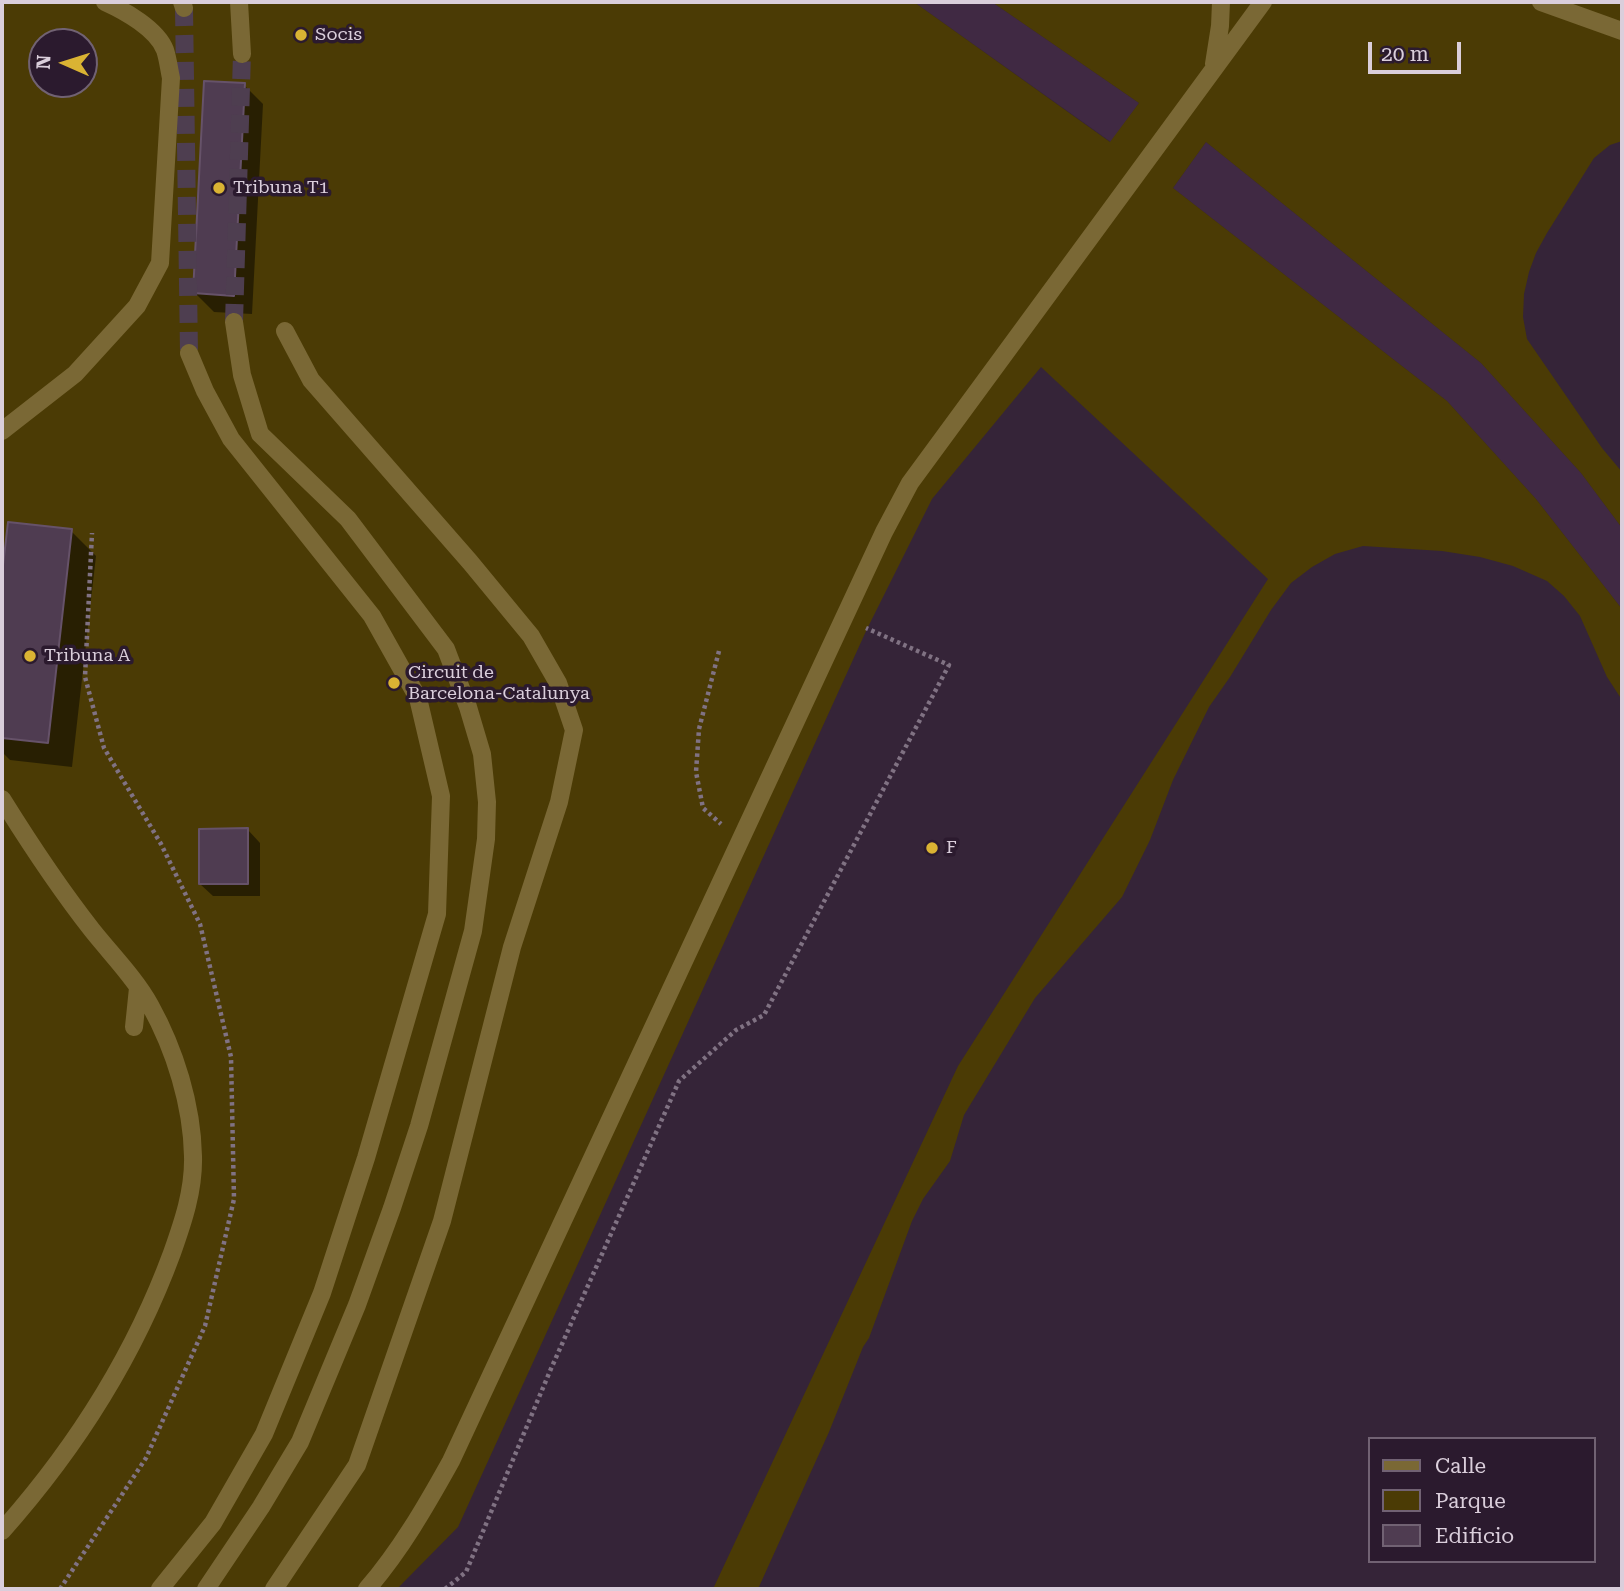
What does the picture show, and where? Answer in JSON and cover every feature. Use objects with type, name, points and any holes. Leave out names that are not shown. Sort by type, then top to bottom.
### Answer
[{"type":"street","points":[[2,431],[75,374],[136,306],[160,263],[171,78],[169,68],[164,48],[148,29],[126,11],[105,2]]},
{"type":"street","points":[[239,2],[242,54]]},
{"type":"street","points":[[1212,70],[1220,26],[1221,2]]},
{"type":"street","points":[[367,1589],[384,1570],[422,1513],[451,1461],[884,532],[910,482],[1263,2]]},
{"type":"street","points":[[1541,2],[1622,31]]},
{"type":"street","points":[[206,1589],[261,1507],[300,1442],[357,1305],[419,1126],[473,931],[486,839],[482,754],[446,649],[348,519],[260,434],[242,375],[234,321]]},
{"type":"street","points":[[274,1589],[357,1465],[362,1452],[442,1222],[512,947],[559,803],[574,730],[558,683],[531,636],[311,380],[285,331]]},
{"type":"street","points":[[160,1589],[213,1523],[264,1434],[322,1293],[374,1133],[437,914],[441,796],[418,698],[372,615],[231,439],[205,391],[189,353]]},
{"type":"street","points":[[2,799],[51,876],[149,1003],[168,1041],[190,1121],[194,1158],[187,1212],[143,1324],[113,1381],[65,1454],[2,1531]]},
{"type":"street","points":[[134,1027],[138,988]]},
{"type":"path","points":[[444,1589],[466,1572],[550,1371],[679,1081],[736,1030],[764,1015],[949,665],[867,629]]},
{"type":"path","points":[[719,651],[698,729],[696,772],[703,808],[720,823]]},
{"type":"shaded area","points":[[914,2],[992,2],[1139,103],[1111,142]]},
{"type":"shaded area","points":[[1206,142],[1481,363],[1581,473],[1622,528],[1622,609],[1536,499],[1447,401],[1173,188]]},
{"type":"green space","name":"Circuit de Barcelona-Catalunya","points":[[2,2],[914,2],[1110,142],[1139,103],[992,2],[1622,2],[1622,141],[1610,145],[1594,158],[1547,233],[1529,272],[1523,317],[1527,339],[1602,448],[1622,472],[1622,528],[1581,473],[1481,363],[1206,142],[1173,188],[1447,401],[1536,499],[1622,609],[1622,700],[1607,677],[1580,616],[1564,596],[1547,581],[1513,566],[1442,551],[1363,546],[1335,554],[1291,583],[1209,707],[1173,780],[1150,840],[1122,897],[1035,998],[964,1115],[950,1161],[923,1199],[912,1221],[869,1338],[758,1589],[713,1589],[958,1066],[1268,579],[1041,367],[932,499],[867,629],[458,1527],[397,1589],[2,1589]]},
{"type":"building","name":"Tribuna T1","points":[[204,81],[245,83],[234,296],[193,293]]},
{"type":"building","name":"Tribuna A","points":[[8,522],[72,529],[48,743],[2,738],[2,574]]},
{"type":"building","points":[[248,828],[248,884],[199,884],[199,829]]},
{"type":"tunnel","points":[[184,8],[189,353]]},
{"type":"tunnel","points":[[234,322],[242,54]]},
{"type":"place","name":"Socis","points":[[301,35]]},
{"type":"place","name":"Tribuna T1","points":[[219,188]]},
{"type":"place","name":"Tribuna A","points":[[30,656]]},
{"type":"place","name":"Circuit de Barcelona-Catalunya","points":[[394,683]]},
{"type":"place","name":"F","points":[[932,848]]}]
